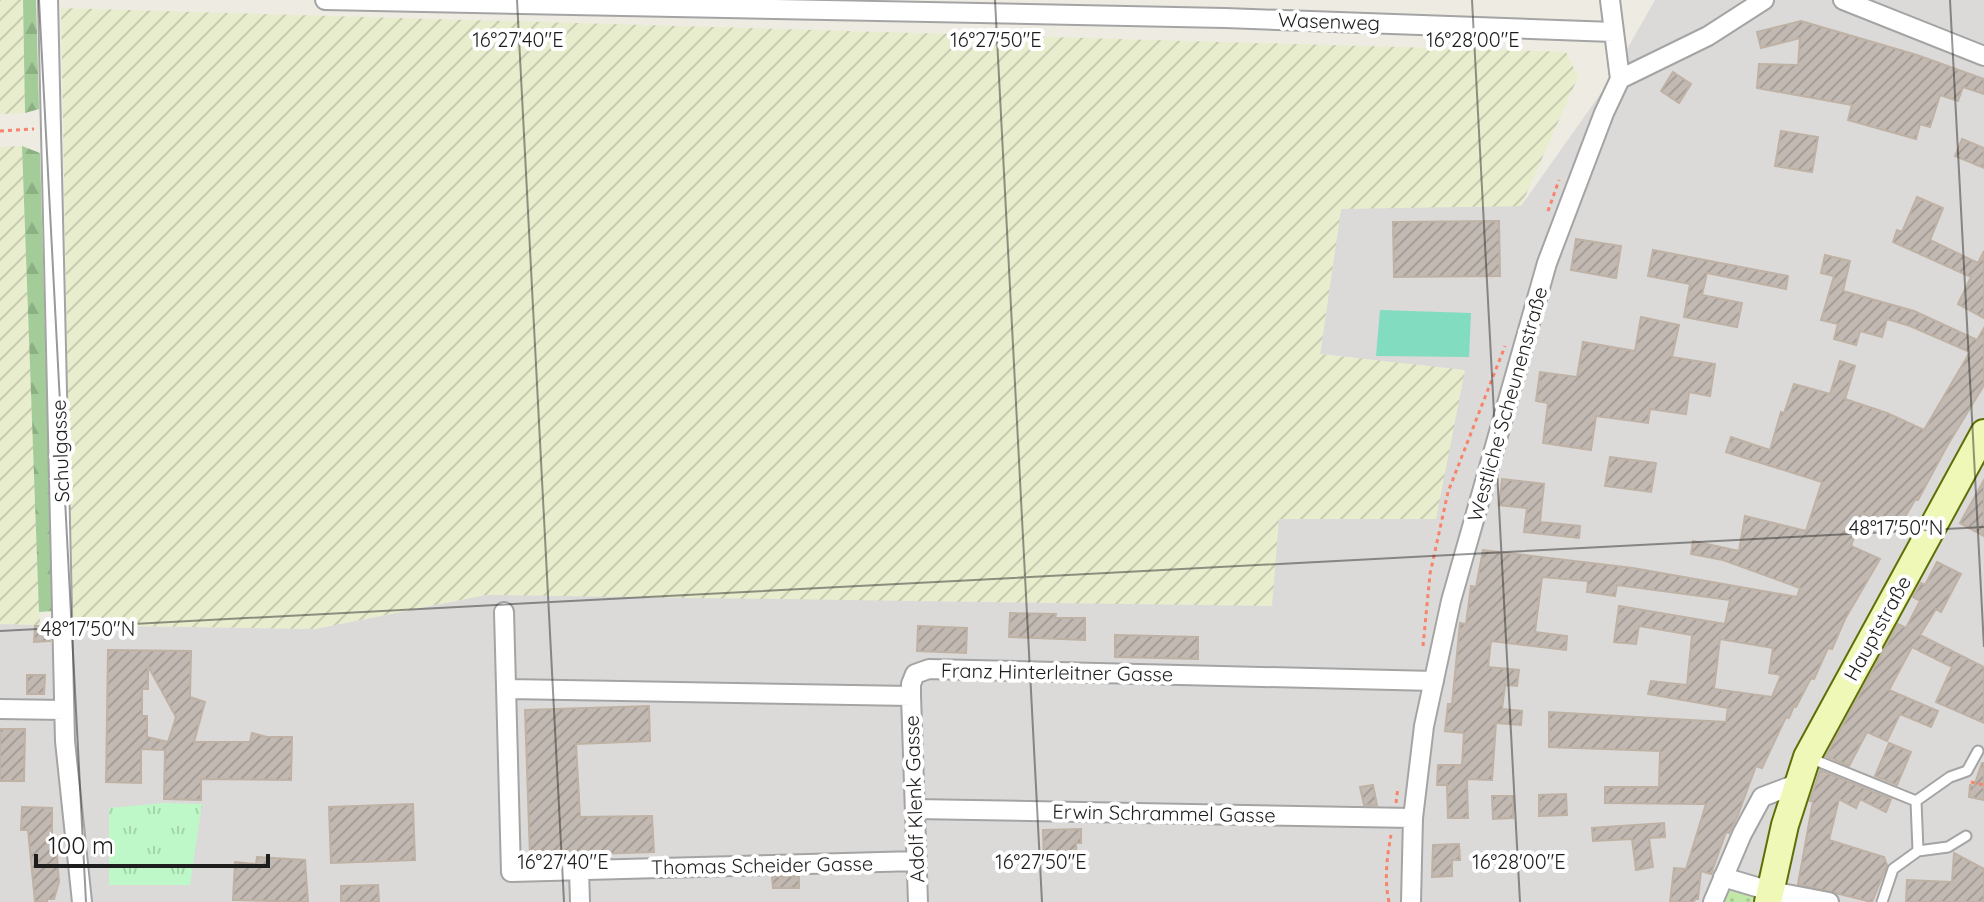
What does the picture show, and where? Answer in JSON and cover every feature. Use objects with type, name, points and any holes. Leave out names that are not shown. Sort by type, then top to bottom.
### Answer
[{"type":"main road","name":"Hauptstraße","points":[[1769,897],[1782,837],[1807,757],[1984,433]]},
{"type":"street","name":"Schulgasse","points":[[48,0],[49,129],[65,625],[64,710],[66,758],[82,902]]},
{"type":"street","name":"Wasenweg","points":[[325,0],[1210,17],[1613,32]]},
{"type":"street","points":[[1610,0],[1620,79],[1708,36],[1764,0]]},
{"type":"street","points":[[1844,0],[1984,56]]},
{"type":"street","name":"Westliche Scheunenstraße","points":[[1411,902],[1413,818],[1424,726],[1451,601],[1547,263],[1620,79]]},
{"type":"street","points":[[504,612],[506,689],[911,696]]},
{"type":"street","name":"Franz Hinterleitner Gasse","points":[[911,696],[915,674],[929,669],[1434,681]]},
{"type":"street","name":"Thomas Scheider Gasse","points":[[506,689],[511,872],[917,861]]},
{"type":"street","name":"Adolf Klenk Gasse","points":[[911,696],[918,902]]},
{"type":"street","points":[[0,709],[64,710]]},
{"type":"street","points":[[1713,902],[1762,797],[1799,783]]},
{"type":"street","name":"Erwin Schrammel Gasse","points":[[915,809],[1413,818]]},
{"type":"street","points":[[579,870],[580,902]]},
{"type":"street","points":[[1723,877],[1769,897],[1829,902]]},
{"type":"lane","points":[[1916,801],[1950,777],[1967,771],[1978,751]]},
{"type":"lane","points":[[1807,757],[1916,801]]},
{"type":"lane","points":[[1916,801],[1918,851]]},
{"type":"lane","points":[[1882,902],[1893,869],[1918,851],[1948,847],[1966,836]]},
{"type":"path","points":[[0,131],[49,129]]},
{"type":"shaded area","points":[[1655,0],[1984,0],[1984,902],[0,902],[0,624],[315,629],[485,595],[1279,519],[1465,371],[1320,354],[1341,208],[1521,206],[1606,86]]},
{"type":"green space","points":[[0,0],[23,0],[25,113],[0,114]]},
{"type":"green space","points":[[23,0],[36,0],[39,109],[25,113]]},
{"type":"green space","points":[[61,8],[1566,52],[1578,77],[1521,206],[1341,209],[1320,354],[1465,370],[1436,519],[1279,519],[1272,606],[485,595],[315,629],[72,625]]},
{"type":"green space","points":[[22,146],[40,625],[0,624],[0,147]]},
{"type":"green space","points":[[22,146],[40,153],[53,611],[39,612]]},
{"type":"green space","points":[[1380,310],[1471,313],[1469,357],[1376,356]]},
{"type":"green space","points":[[163,803],[202,804],[190,885],[109,885],[109,808]]},
{"type":"green space","points":[[1753,883],[1757,884],[1752,902],[1722,902],[1724,890],[1749,895]]},
{"type":"building","points":[[1801,21],[1917,55],[1984,79],[1984,94],[1963,87],[1958,101],[1940,95],[1930,127],[1920,124],[1916,139],[1848,120],[1852,105],[1757,88],[1759,64],[1798,65],[1800,38],[1761,48],[1757,32]]},
{"type":"building","points":[[1673,72],[1691,84],[1679,103],[1661,91]]},
{"type":"building","points":[[1781,131],[1818,137],[1812,172],[1775,166]]},
{"type":"building","points":[[1962,139],[1984,148],[1984,168],[1955,156]]},
{"type":"building","points":[[1917,197],[1943,208],[1930,240],[1978,263],[1984,251],[1984,318],[1958,304],[1971,277],[1893,242],[1897,230],[1902,232]]},
{"type":"building","points":[[1499,221],[1500,276],[1394,277],[1393,222]]},
{"type":"building","points":[[1576,239],[1621,246],[1616,278],[1571,270]]},
{"type":"building","points":[[1653,250],[1788,276],[1786,289],[1707,273],[1702,295],[1742,303],[1737,327],[1684,317],[1690,284],[1648,276]]},
{"type":"building","points":[[1825,255],[1850,261],[1843,291],[1914,311],[1977,340],[1984,328],[1984,385],[1918,500],[1915,500],[1896,532],[1862,513],[1851,546],[1880,559],[1845,619],[1832,649],[1828,648],[1814,679],[1811,678],[1789,718],[1786,717],[1762,768],[1756,766],[1711,874],[1701,871],[1698,899],[1694,902],[1670,902],[1674,868],[1686,869],[1706,804],[1605,803],[1605,787],[1659,787],[1660,751],[1549,747],[1549,712],[1726,722],[1728,708],[1648,694],[1651,681],[1687,685],[1692,635],[1639,626],[1636,644],[1614,642],[1619,606],[1725,624],[1730,600],[1617,585],[1615,596],[1587,592],[1588,581],[1542,577],[1535,632],[1567,636],[1566,650],[1491,641],[1488,667],[1519,670],[1517,686],[1505,685],[1502,709],[1522,711],[1521,725],[1496,723],[1492,780],[1467,779],[1468,818],[1448,818],[1447,785],[1437,785],[1438,765],[1462,765],[1464,733],[1445,731],[1448,704],[1452,704],[1460,623],[1466,624],[1471,586],[1476,587],[1483,550],[1633,568],[1797,597],[1800,588],[1723,560],[1691,554],[1693,541],[1739,551],[1745,516],[1806,531],[1822,482],[1726,452],[1731,437],[1770,450],[1781,412],[1784,413],[1794,384],[1830,394],[1840,361],[1855,366],[1845,399],[1924,430],[1970,352],[1887,319],[1882,337],[1860,331],[1856,345],[1834,339],[1838,324],[1821,320],[1834,276],[1821,273]],"holes":[[[1720,639],[1773,648],[1769,673],[1781,675],[1772,697],[1714,689]]]},
{"type":"building","points":[[1641,317],[1679,325],[1672,357],[1715,364],[1710,396],[1689,392],[1686,414],[1650,409],[1648,423],[1596,416],[1591,450],[1543,443],[1548,403],[1536,401],[1540,372],[1577,377],[1583,342],[1635,351]]},
{"type":"building","points":[[1610,457],[1656,463],[1651,492],[1605,486]]},
{"type":"building","points":[[1502,479],[1544,484],[1540,522],[1580,526],[1579,538],[1524,532],[1527,508],[1499,505]]},
{"type":"building","points":[[1984,480],[1984,536],[1960,523]]},
{"type":"building","points":[[1937,562],[1961,574],[1941,612],[1936,609],[1920,635],[1984,667],[1984,723],[1936,702],[1952,667],[1912,647],[1889,690],[1938,711],[1931,727],[1900,714],[1887,741],[1867,732],[1849,766],[1826,756],[1898,624],[1906,628],[1920,601],[1913,597],[1921,583],[1925,585]]},
{"type":"building","points":[[1010,613],[1085,618],[1085,640],[1009,637]]},
{"type":"building","points":[[35,626],[50,626],[50,641],[34,642]]},
{"type":"building","points":[[918,626],[967,628],[966,653],[917,651]]},
{"type":"building","points":[[1115,635],[1198,637],[1198,659],[1115,657]]},
{"type":"building","points":[[108,650],[191,651],[190,697],[205,702],[194,742],[250,742],[252,733],[267,737],[292,737],[291,780],[201,779],[201,800],[164,799],[165,750],[141,749],[141,783],[106,782]],"holes":[[[148,666],[176,717],[168,742],[147,737],[147,716],[142,716],[142,689],[148,689]]]},
{"type":"building","points":[[27,675],[45,675],[44,694],[27,694]]},
{"type":"building","points":[[649,706],[650,741],[576,744],[580,817],[652,816],[654,852],[530,856],[525,710]]},
{"type":"building","points":[[0,729],[25,729],[24,781],[0,781]]},
{"type":"building","points":[[1889,743],[1911,752],[1897,785],[1875,776]]},
{"type":"building","points":[[1982,763],[1984,800],[1969,797],[1970,785],[1974,786]]},
{"type":"building","points":[[1820,770],[1891,799],[1886,812],[1860,799],[1856,808],[1839,799],[1829,840],[1884,857],[1887,865],[1872,902],[1798,884],[1813,801],[1810,801]]},
{"type":"building","points":[[1373,785],[1377,805],[1364,805],[1360,787]]},
{"type":"building","points":[[1566,794],[1567,815],[1539,816],[1539,795]]},
{"type":"building","points":[[1492,796],[1513,796],[1513,818],[1493,819]]},
{"type":"building","points":[[413,804],[415,860],[331,863],[329,807]]},
{"type":"building","points":[[22,807],[52,808],[52,845],[56,844],[59,882],[54,899],[47,899],[47,902],[35,902],[28,830],[21,830]]},
{"type":"building","points":[[1664,823],[1665,837],[1649,838],[1653,867],[1636,870],[1632,839],[1593,841],[1592,828]]},
{"type":"building","points":[[1081,829],[1081,843],[1076,843],[1077,863],[1044,864],[1043,830]]},
{"type":"building","points":[[1459,844],[1460,860],[1452,860],[1452,876],[1432,877],[1433,845]]},
{"type":"building","points":[[1954,853],[1984,869],[1984,902],[1906,902],[1907,880],[1952,882]]},
{"type":"building","points":[[257,857],[305,860],[308,902],[233,900],[235,862],[256,864]]},
{"type":"building","points":[[799,876],[799,888],[773,888],[772,877]]},
{"type":"building","points":[[378,885],[379,902],[341,902],[341,886]]}]
